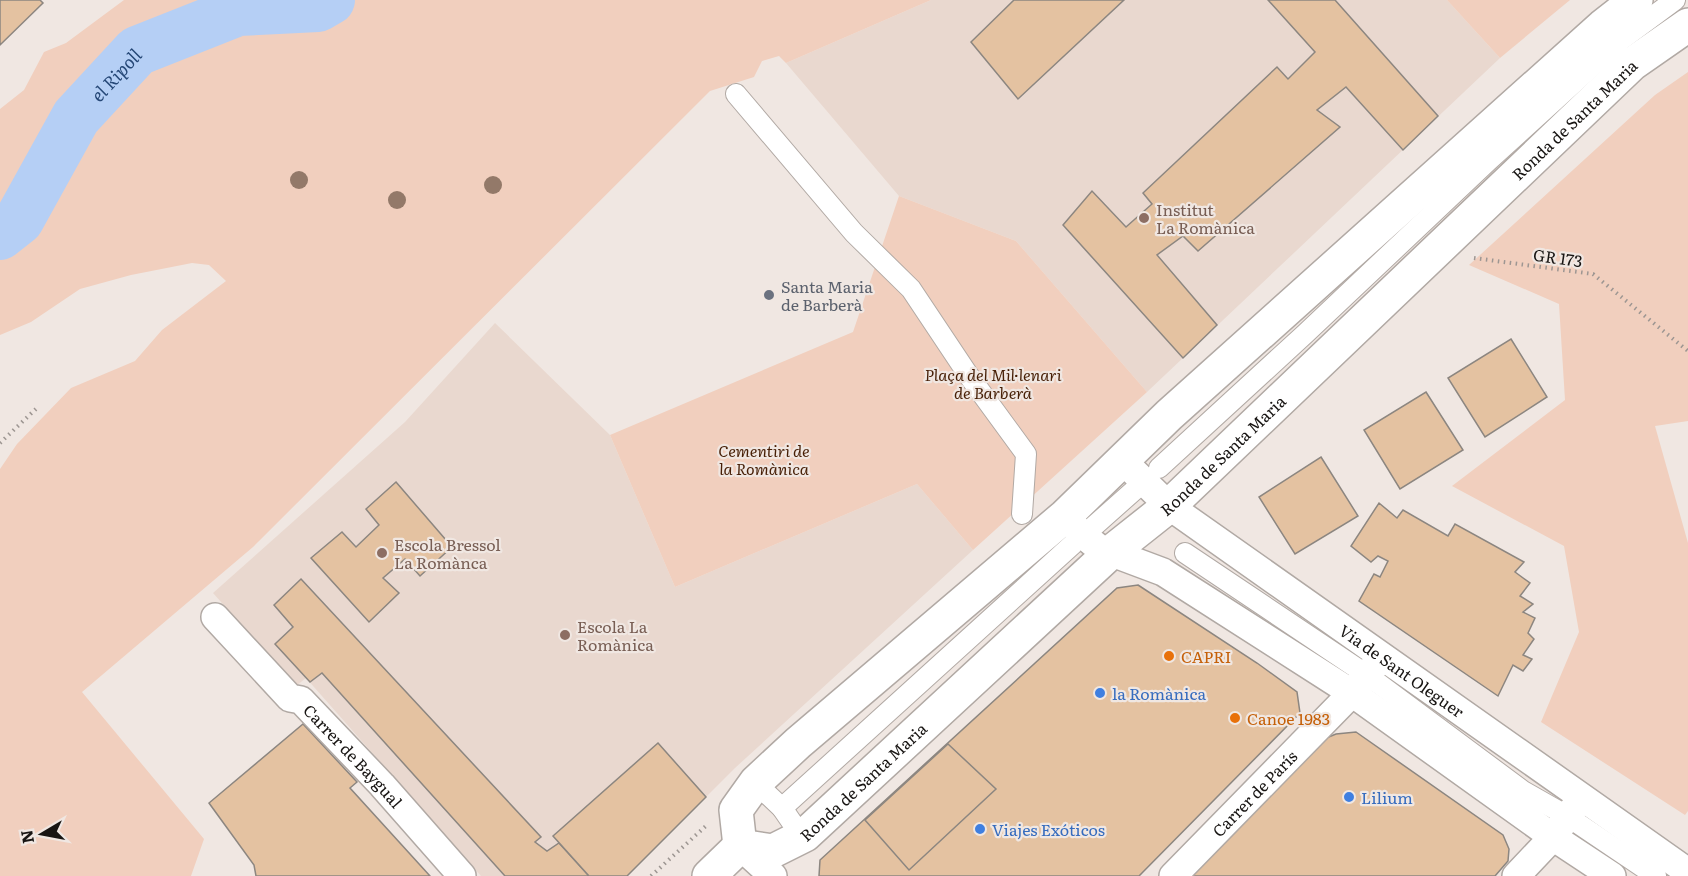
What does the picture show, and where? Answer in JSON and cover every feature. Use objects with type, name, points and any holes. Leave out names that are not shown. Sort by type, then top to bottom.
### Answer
[{"type":"street","name":"Ronda de Santa Maria","points":[[740,846],[773,851],[805,835],[1086,535],[1169,415],[1585,42],[1636,0]]},
{"type":"street","name":"Ronda de Santa Maria","points":[[1159,468],[1621,40],[1675,0]]},
{"type":"street","name":"Ronda de Santa Maria","points":[[736,810],[756,782],[798,743],[1086,535],[1169,506],[1632,64],[1688,26]]},
{"type":"street","points":[[736,94],[854,233],[911,289],[969,376],[1026,454],[1022,514]]},
{"type":"street","name":"Via de Sant Oleguer","points":[[1130,473],[1367,675],[1567,817],[1688,872]]},
{"type":"street","name":"Ronda de Santa Maria","points":[[764,790],[788,816],[1086,535]]},
{"type":"street","name":"Via de Sant Oleguer","points":[[1086,535],[1367,675]]},
{"type":"street","name":"Via de Sant Oleguer","points":[[1185,554],[1367,675],[1567,817],[1656,876]]},
{"type":"street","name":"Carrer de Baygual","points":[[215,617],[290,698],[301,700],[325,725],[382,785],[462,876]]},
{"type":"street","name":"Carrer de París","points":[[1173,876],[1367,675]]},
{"type":"street","points":[[736,810],[740,846],[772,876]]},
{"type":"street","name":"Via de Sant Oleguer","points":[[1567,817],[1612,876]]},
{"type":"street","points":[[1516,876],[1567,817]]},
{"type":"street","points":[[709,876],[740,846]]},
{"type":"path","name":"GR 173","points":[[1435,252],[1593,274],[1688,351]]},
{"type":"path","points":[[0,443],[39,406]]},
{"type":"path","points":[[651,876],[710,823],[736,810]]},
{"type":"shaded area","name":"Institut La Romànica","points":[[931,0],[1447,0],[1500,58],[1147,392],[1016,241],[899,196],[786,63]]},
{"type":"shaded area","name":"Escola La Romànica","points":[[495,323],[610,435],[675,587],[917,484],[973,550],[735,768],[627,876],[481,876],[306,678],[296,686],[213,593],[405,422]]},
{"type":"green space","points":[[124,0],[931,0],[786,63],[779,56],[762,61],[754,77],[710,91],[253,547],[82,692],[204,839],[191,876],[0,876],[0,469],[17,444],[71,388],[135,361],[162,330],[226,281],[209,265],[192,263],[131,275],[80,289],[31,322],[0,335],[0,109],[24,90],[44,52],[66,43]]},
{"type":"green space","points":[[1447,0],[1570,0],[1500,58]]},
{"type":"green space","points":[[1688,72],[1688,421],[1655,426],[1688,543],[1688,811],[1685,815],[1541,722],[1579,632],[1564,546],[1452,486],[1565,400],[1559,304],[1469,265],[1655,95]]},
{"type":"green space","points":[[899,196],[1016,241],[1147,392],[973,550],[917,484],[675,587],[610,435],[853,332]]},
{"type":"building","points":[[0,0],[40,0],[43,3],[0,45]]},
{"type":"building","points":[[1014,0],[1124,0],[1018,99],[971,42]]},
{"type":"building","points":[[1268,0],[1335,0],[1438,116],[1403,150],[1346,87],[1317,110],[1340,127],[1198,251],[1183,236],[1157,255],[1217,325],[1183,358],[1063,225],[1092,191],[1126,227],[1152,204],[1143,193],[1277,67],[1288,79],[1315,52]]},
{"type":"building","points":[[1511,339],[1547,397],[1485,437],[1448,378]]},
{"type":"building","points":[[1426,392],[1463,450],[1400,489],[1364,430]]},
{"type":"building","points":[[1321,457],[1358,516],[1295,554],[1259,497]]},
{"type":"building","name":"Escola Bressol La Romànca","points":[[396,482],[452,547],[420,576],[405,559],[383,578],[399,593],[369,622],[311,558],[342,532],[356,547],[379,525],[366,509]]},
{"type":"building","points":[[1379,503],[1397,518],[1403,510],[1448,536],[1455,524],[1524,562],[1515,572],[1530,583],[1520,596],[1533,604],[1523,612],[1535,618],[1528,633],[1534,639],[1523,655],[1532,659],[1523,671],[1513,665],[1498,696],[1359,601],[1374,574],[1380,577],[1388,561],[1378,556],[1371,562],[1351,546]]},
{"type":"building","points":[[301,579],[541,837],[535,842],[547,851],[559,843],[589,876],[505,876],[322,673],[310,682],[275,644],[293,627],[274,605]]},
{"type":"building","points":[[1138,585],[1297,692],[1300,713],[1139,876],[819,876],[820,860],[1117,588]]},
{"type":"building","points":[[303,724],[357,782],[350,788],[430,876],[256,876],[254,865],[209,803]]},
{"type":"building","points":[[1356,732],[1503,835],[1509,849],[1508,861],[1495,876],[1186,876],[1314,743],[1336,734]]},
{"type":"building","points":[[658,743],[706,797],[627,876],[589,876],[553,836]]},
{"type":"building","points":[[948,744],[996,789],[909,870],[865,820]]},
{"type":"waterway","name":"el Ripoll","points":[[0,235],[19,220],[76,117],[137,51],[238,11],[318,7],[330,0]]},
{"type":"place","name":"Institut La Romànica","points":[[1144,218]]},
{"type":"place","name":"Santa Maria de Barberà","points":[[769,295]]},
{"type":"place","name":"Escola Bressol La Romànca","points":[[382,553]]},
{"type":"place","name":"Escola La Romànica","points":[[565,635]]},
{"type":"place","name":"CAPRI","points":[[1169,656]]},
{"type":"place","name":"la Romànica","points":[[1100,693]]},
{"type":"place","name":"Canoe 1983","points":[[1235,718]]},
{"type":"place","name":"Lilium","points":[[1349,797]]},
{"type":"place","name":"Viajes Exóticos","points":[[980,829]]},
{"type":"park label","name":"Plaça del Mil·lenari de Barberà","points":[[993,383]]},
{"type":"park label","name":"Cementiri de la Romànica","points":[[764,459]]}]
